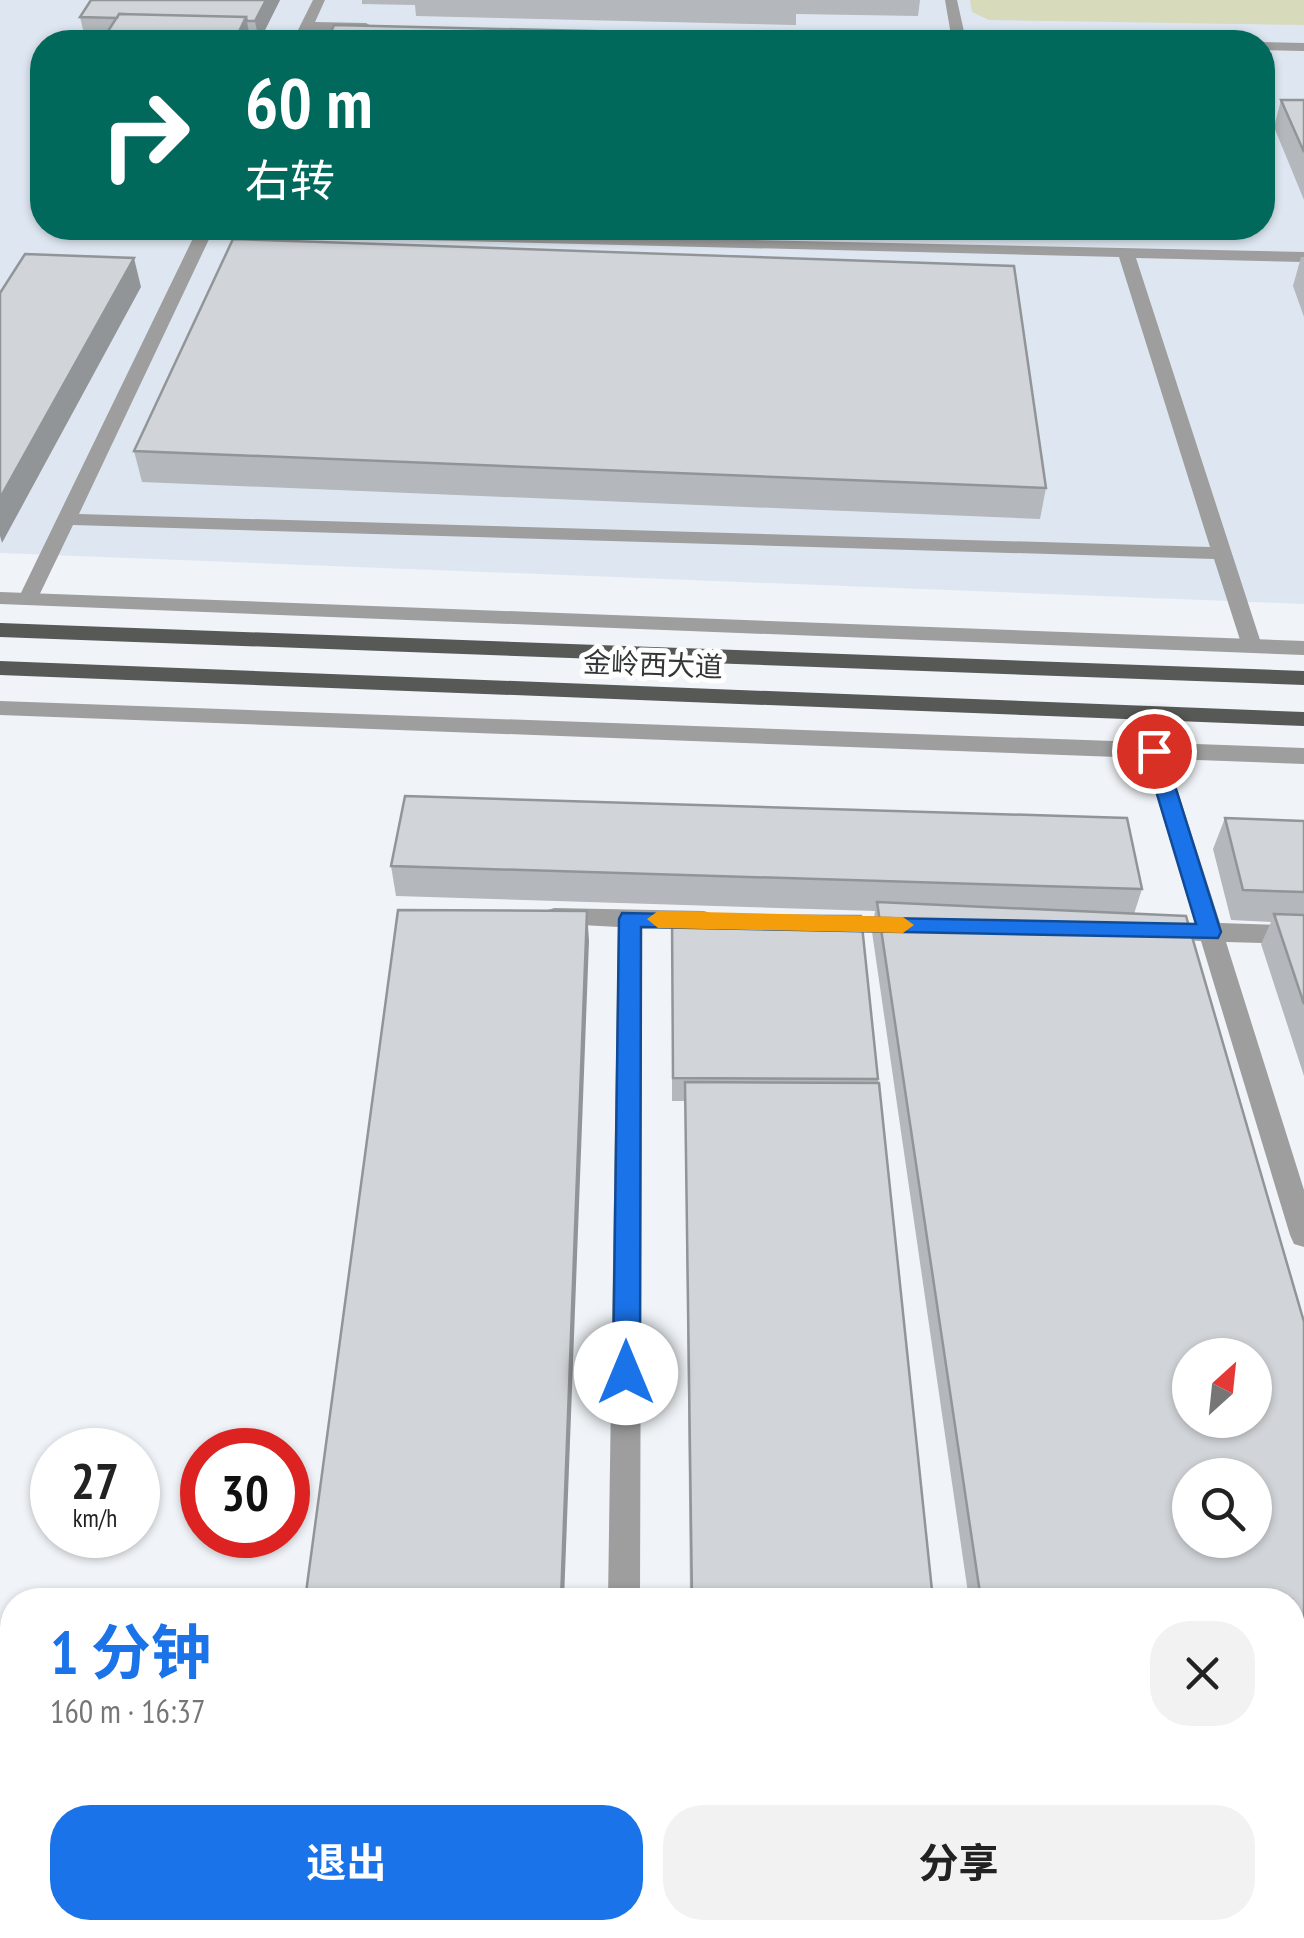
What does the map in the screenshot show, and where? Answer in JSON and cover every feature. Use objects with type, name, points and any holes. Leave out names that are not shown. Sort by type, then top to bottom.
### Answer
[{"type":"main road","name":"金岭西大道","points":[[0,630],[1304,678]]},
{"type":"main road","name":"金岭西大道","points":[[0,668],[1304,719]]},
{"type":"street","points":[[304,30],[319,0]]},
{"type":"street","points":[[951,0],[957,30]]},
{"type":"street","points":[[306,26],[385,28]]},
{"type":"street","points":[[1275,46],[1304,47]]},
{"type":"street","points":[[28,599],[200,240]]},
{"type":"street","points":[[903,240],[1304,257]]},
{"type":"street","points":[[1126,252],[1252,646]]},
{"type":"street","points":[[66,519],[1222,552]]},
{"type":"street","points":[[0,598],[1304,648]]},
{"type":"street","points":[[0,708],[1304,756]]},
{"type":"street","points":[[1154,751],[1304,1235]]},
{"type":"street","points":[[536,916],[726,921]]},
{"type":"street","points":[[624,1588],[630,919]]},
{"type":"street","points":[[1133,930],[1304,935]]},
{"type":"shaded area","points":[[0,0],[1304,0],[1304,604],[0,553]]},
{"type":"green space","points":[[970,0],[1304,0],[1304,25],[989,20],[972,12]]},
{"type":"building","points":[[91,0],[266,0],[255,21],[247,21],[246,17],[80,17]]},
{"type":"building","points":[[119,14],[246,17],[240,30],[109,30]]},
{"type":"building","points":[[334,25],[546,30],[332,30]]},
{"type":"building","points":[[1281,100],[1304,100],[1304,152]]},
{"type":"building","points":[[233,240],[1014,266],[1046,488],[134,451]]},
{"type":"building","points":[[25,254],[134,258],[0,498],[0,293]]},
{"type":"building","points":[[405,796],[1127,818],[1142,889],[391,866]]},
{"type":"building","points":[[1225,818],[1304,821],[1304,892],[1243,890]]},
{"type":"building","points":[[877,902],[1186,916],[1304,1322],[1304,1588],[979,1588]]},
{"type":"building","points":[[398,910],[587,911],[561,1588],[307,1588]]},
{"type":"building","points":[[1274,914],[1304,915],[1304,1004]]},
{"type":"building","points":[[672,915],[861,916],[878,1079],[673,1078]]},
{"type":"building","points":[[685,1082],[879,1083],[932,1588],[692,1588]]},
{"type":"slow traffic","points":[[658,919],[903,925]]},
{"type":"route","points":[[626,1373],[630,919],[1210,932],[1154,751]]}]
